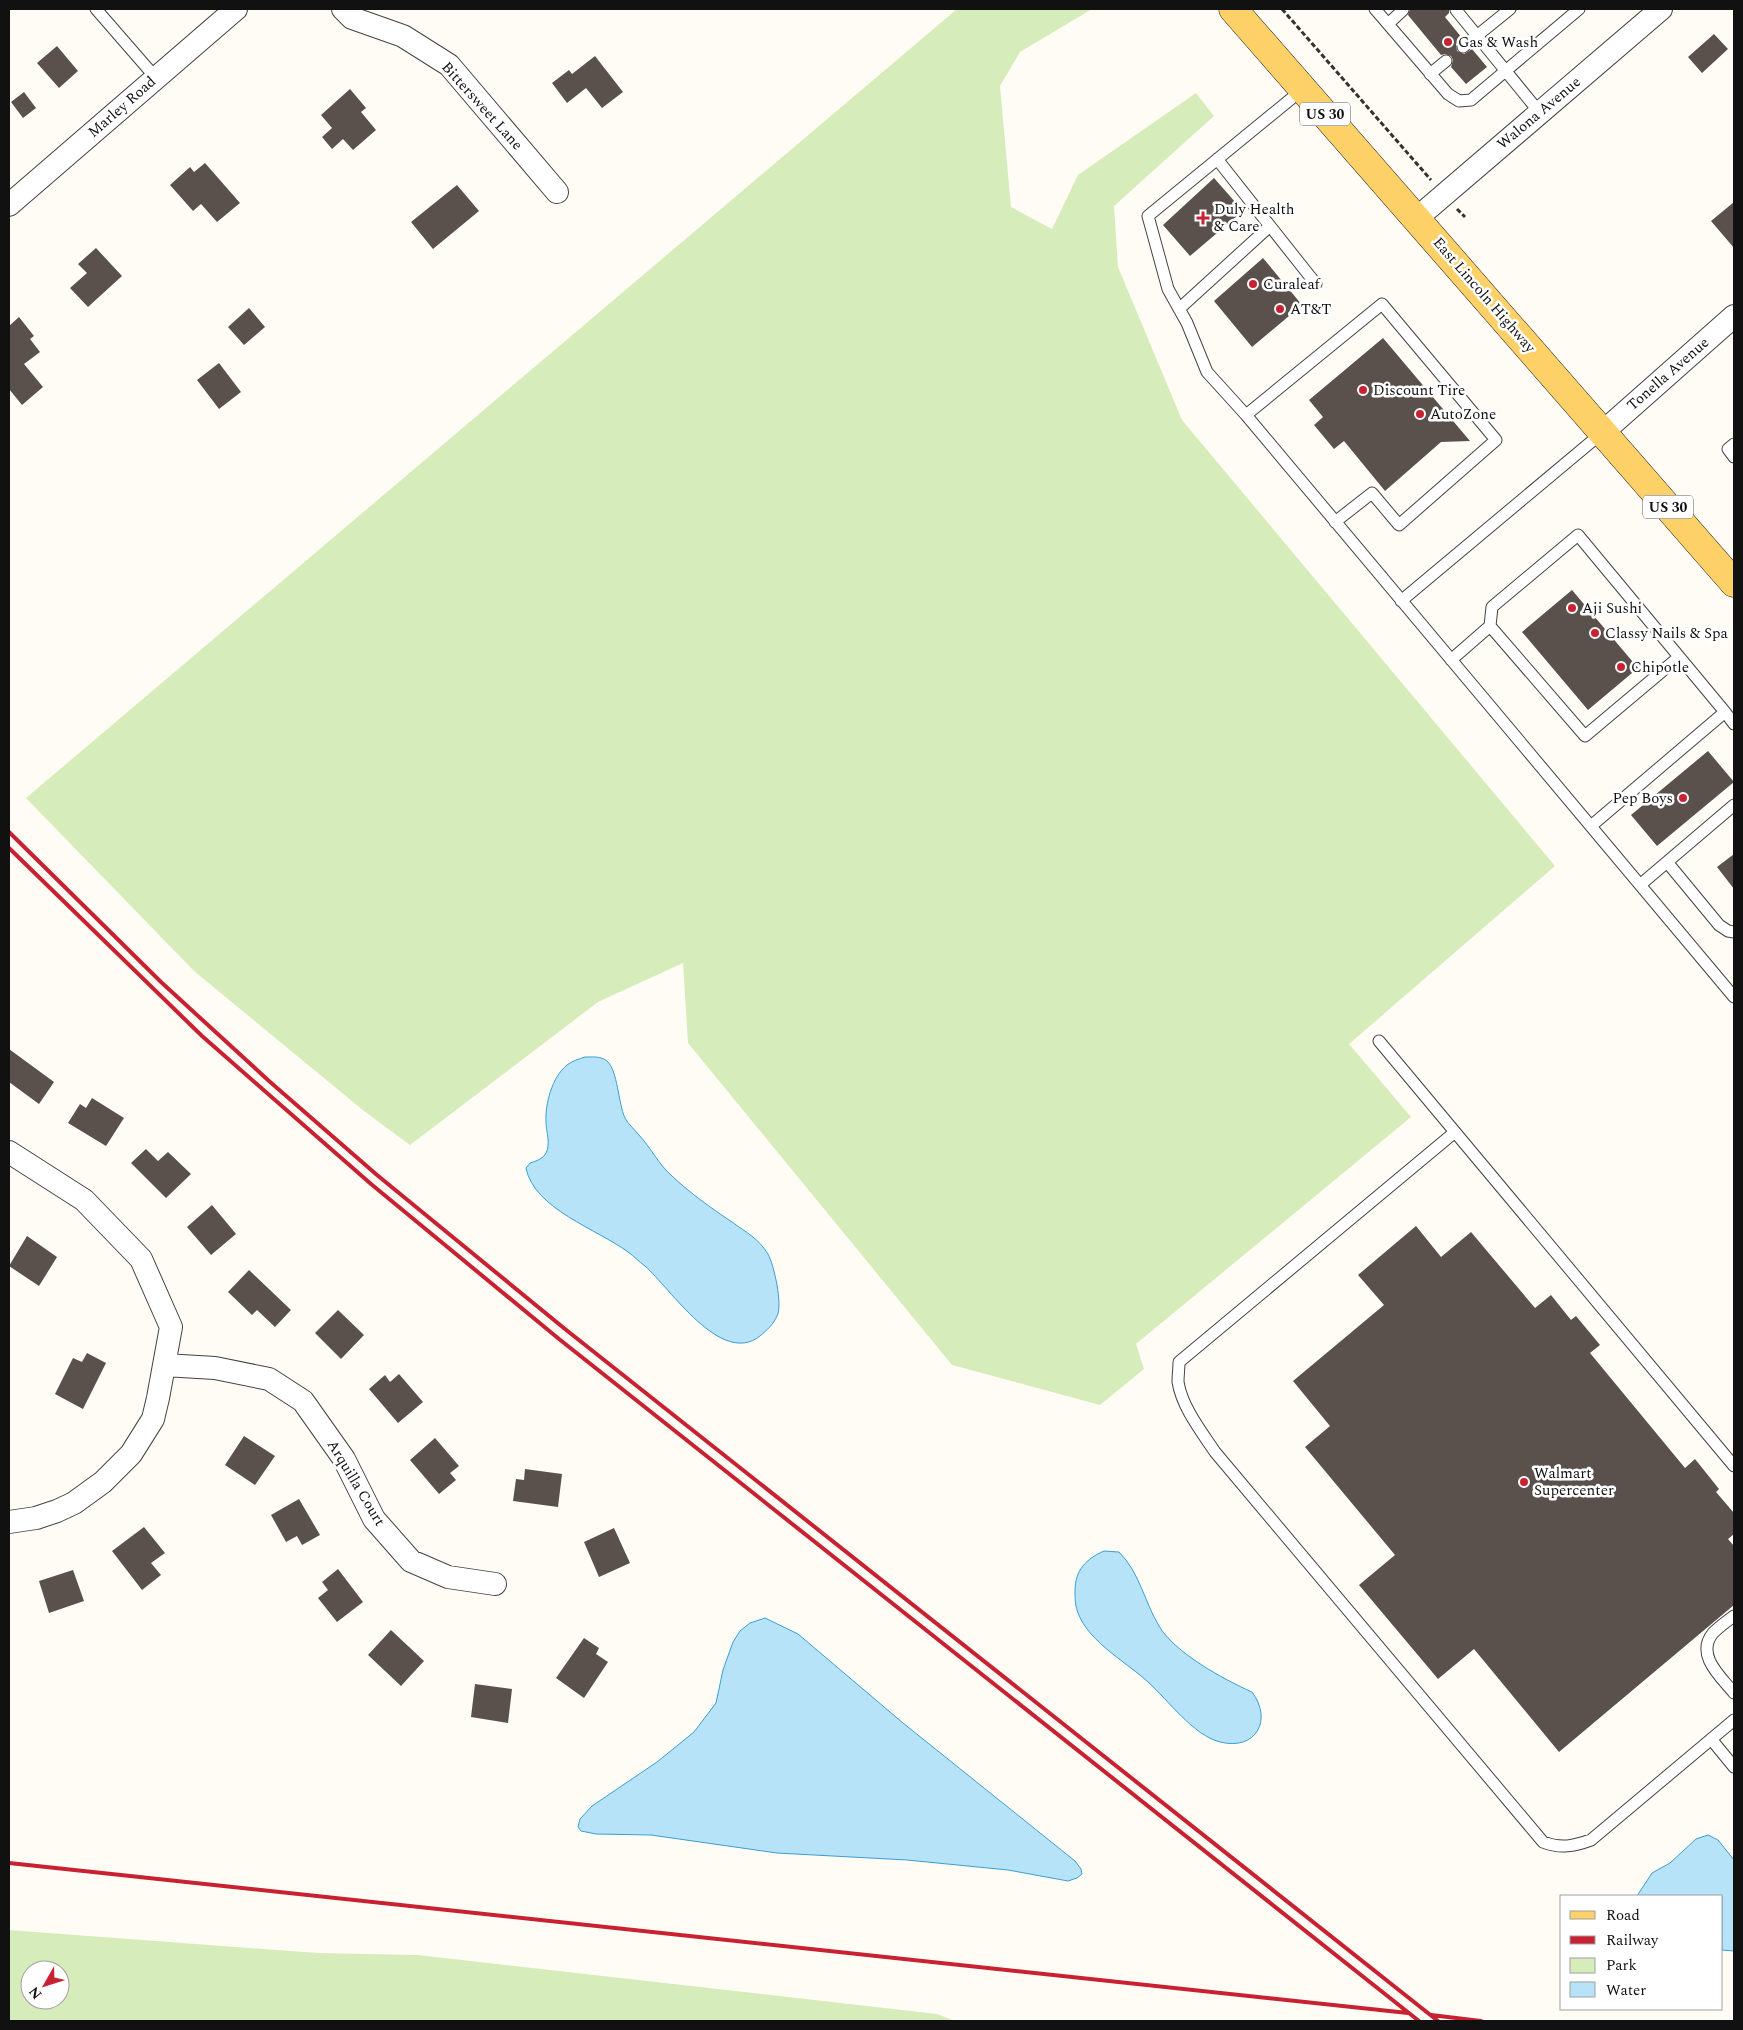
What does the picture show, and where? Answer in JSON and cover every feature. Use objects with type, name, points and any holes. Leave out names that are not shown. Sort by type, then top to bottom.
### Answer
[{"type":"main road","name":"East Lincoln Highway","points":[[1236,10],[1734,583]]},
{"type":"street","name":"Marley Road","points":[[9,205],[236,9]]},
{"type":"street","name":"Bittersweet Lane","points":[[343,9],[352,18],[403,36],[449,65],[557,192]]},
{"type":"street","name":"Walona Avenue","points":[[1417,218],[1661,9]]},
{"type":"street","name":"Tonella Avenue","points":[[1603,432],[1734,316]]},
{"type":"street","points":[[9,1152],[84,1200],[141,1259],[171,1327],[153,1419],[131,1454],[103,1482],[74,1503],[58,1511],[36,1518],[9,1522]]},
{"type":"street","name":"Arquilla Court","points":[[164,1365],[215,1368],[269,1379],[303,1401],[344,1459],[374,1519],[411,1561],[448,1577],[495,1584]]},
{"type":"lane","points":[[96,9],[156,78]]},
{"type":"lane","points":[[1375,9],[1448,94],[1459,101],[1471,100],[1579,9]]},
{"type":"lane","points":[[1464,47],[1510,9]]},
{"type":"lane","points":[[1388,24],[1403,10]]},
{"type":"lane","points":[[1456,10],[1540,112]]},
{"type":"lane","points":[[1430,74],[1446,60]]},
{"type":"lane","points":[[1303,89],[1148,216],[1168,289],[1207,372],[1336,522],[1734,997]]},
{"type":"lane","points":[[1217,159],[1316,284]]},
{"type":"lane","points":[[1179,309],[1270,226]]},
{"type":"lane","points":[[1246,416],[1382,304],[1496,440],[1399,525],[1372,493],[1336,522]]},
{"type":"lane","points":[[1401,601],[1603,432]]},
{"type":"lane","points":[[1451,660],[1490,626],[1492,607],[1578,535],[1734,724]]},
{"type":"lane","points":[[1490,626],[1585,736],[1679,657]]},
{"type":"lane","points":[[1591,826],[1725,712]]},
{"type":"lane","points":[[1640,885],[1734,805]]},
{"type":"lane","points":[[1666,862],[1719,925],[1728,931],[1734,932]]},
{"type":"lane","points":[[1379,1041],[1734,1466]]},
{"type":"lane","points":[[1456,1132],[1179,1362],[1178,1382],[1186,1404],[1215,1452],[1543,1842],[1555,1847],[1574,1846],[1591,1840],[1734,1720]]},
{"type":"lane","points":[[1734,1616],[1707,1642],[1707,1654],[1712,1666],[1734,1693]]},
{"type":"lane","points":[[1711,1739],[1734,1767]]},
{"type":"path","points":[[1282,9],[1421,170]]},
{"type":"green space","points":[[957,9],[1092,9],[1020,52],[1000,86],[1011,207],[1052,229],[1078,175],[1196,93],[1214,116],[1114,206],[1118,267],[1182,420],[1555,866],[1349,1044],[1411,1117],[1136,1344],[1144,1369],[1100,1405],[952,1365],[688,1043],[683,963],[598,1002],[410,1145],[364,1111],[194,971],[26,798]]},
{"type":"green space","points":[[9,1930],[318,1953],[418,1955],[937,2014],[955,2021],[9,2021]]},
{"type":"water","points":[[585,1057],[602,1058],[611,1066],[625,1118],[667,1172],[701,1200],[752,1236],[768,1254],[777,1285],[779,1311],[774,1322],[760,1336],[745,1343],[729,1341],[713,1333],[697,1321],[656,1277],[632,1255],[554,1207],[531,1182],[526,1168],[530,1163],[543,1157],[547,1149],[546,1115],[550,1091],[557,1076],[567,1065]]},
{"type":"water","points":[[1104,1551],[1119,1552],[1126,1560],[1137,1578],[1159,1626],[1176,1646],[1214,1673],[1252,1692],[1261,1713],[1261,1722],[1251,1738],[1233,1744],[1220,1742],[1200,1732],[1148,1682],[1106,1648],[1087,1629],[1080,1618],[1076,1606],[1077,1577],[1079,1571],[1087,1562]]},
{"type":"water","points":[[765,1618],[798,1634],[903,1723],[1075,1861],[1082,1874],[1068,1881],[1008,1870],[907,1860],[777,1853],[651,1835],[596,1834],[581,1831],[578,1827],[580,1819],[592,1806],[657,1762],[694,1732],[716,1703],[723,1670],[733,1642],[740,1631],[750,1623]]},
{"type":"water","points":[[1708,1835],[1718,1840],[1734,1860],[1734,1951],[1723,1950],[1723,1895],[1638,1895],[1652,1873],[1670,1863],[1696,1839]]},
{"type":"building","name":"Gas & Wash","points":[[1410,9],[1449,9],[1449,13],[1445,17],[1462,38],[1456,44],[1457,51],[1464,54],[1472,49],[1487,67],[1466,84],[1451,67],[1453,60],[1451,56],[1441,55],[1408,15]]},
{"type":"building","points":[[1714,34],[1728,49],[1702,73],[1688,57]]},
{"type":"building","points":[[57,46],[78,71],[59,88],[37,63]]},
{"type":"building","points":[[595,56],[623,92],[602,108],[586,88],[567,103],[552,83],[569,70],[572,74]]},
{"type":"building","points":[[350,89],[366,108],[361,112],[376,130],[353,150],[343,139],[332,149],[322,137],[332,128],[321,115]]},
{"type":"building","points":[[24,92],[36,108],[23,118],[11,102]]},
{"type":"building","points":[[205,163],[240,203],[217,222],[201,204],[193,211],[170,185],[190,167],[194,172]]},
{"type":"building","name":"Duly Health & Care","points":[[1214,178],[1243,211],[1190,256],[1163,225]]},
{"type":"building","points":[[457,185],[479,211],[433,249],[411,222]]},
{"type":"building","points":[[1734,202],[1734,248],[1711,221]]},
{"type":"building","points":[[96,248],[122,276],[88,307],[70,288],[87,273],[78,264]]},
{"type":"building","points":[[1263,258],[1302,305],[1252,347],[1214,301]]},
{"type":"building","points":[[249,308],[265,327],[244,345],[228,327]]},
{"type":"building","points":[[19,317],[34,336],[30,339],[40,352],[24,364],[43,387],[22,405],[9,389],[9,326]]},
{"type":"building","points":[[1383,338],[1470,441],[1441,442],[1385,491],[1344,441],[1334,449],[1314,425],[1323,417],[1309,400]]},
{"type":"building","points":[[219,363],[241,392],[219,409],[197,380]]},
{"type":"building","points":[[1572,590],[1638,668],[1588,710],[1522,632]]},
{"type":"building","name":"Pep Boys","points":[[1708,751],[1734,782],[1657,846],[1631,815]]},
{"type":"building","points":[[1734,854],[1734,889],[1717,867]]},
{"type":"building","points":[[9,1049],[54,1082],[39,1104],[9,1082]]},
{"type":"building","points":[[92,1098],[124,1118],[106,1146],[68,1123],[80,1104],[86,1108]]},
{"type":"building","points":[[146,1149],[158,1161],[168,1152],[191,1174],[166,1198],[131,1163]]},
{"type":"building","points":[[212,1205],[236,1234],[211,1255],[187,1227]]},
{"type":"building","name":"Walmart Supercenter","points":[[1416,1226],[1441,1257],[1471,1232],[1535,1308],[1551,1295],[1571,1320],[1576,1316],[1600,1345],[1590,1353],[1685,1468],[1695,1459],[1719,1489],[1716,1492],[1734,1513],[1734,1534],[1728,1539],[1734,1546],[1734,1605],[1559,1752],[1474,1649],[1438,1679],[1359,1585],[1395,1555],[1305,1447],[1330,1426],[1293,1381],[1384,1305],[1358,1275]]},
{"type":"building","points":[[27,1236],[57,1257],[39,1286],[9,1266]]},
{"type":"building","points":[[249,1270],[291,1310],[275,1327],[257,1310],[252,1315],[228,1292]]},
{"type":"building","points":[[338,1310],[364,1335],[341,1359],[315,1333]]},
{"type":"building","points":[[87,1353],[106,1363],[83,1409],[55,1394],[73,1358],[82,1362]]},
{"type":"building","points":[[399,1374],[423,1402],[398,1423],[369,1389],[385,1375],[390,1382]]},
{"type":"building","points":[[244,1436],[275,1456],[255,1485],[225,1465]]},
{"type":"building","points":[[435,1438],[459,1466],[450,1473],[456,1480],[439,1494],[410,1460]]},
{"type":"building","points":[[525,1469],[562,1474],[558,1507],[513,1501],[516,1479],[524,1480]]},
{"type":"building","points":[[299,1499],[320,1535],[302,1545],[297,1536],[286,1542],[271,1515]]},
{"type":"building","points":[[144,1527],[165,1553],[151,1563],[161,1575],[142,1590],[112,1551]]},
{"type":"building","points":[[614,1528],[630,1563],[599,1577],[584,1542]]},
{"type":"building","points":[[338,1569],[363,1602],[337,1622],[318,1598],[328,1590],[322,1582]]},
{"type":"building","points":[[73,1570],[84,1601],[49,1613],[39,1581]]},
{"type":"building","points":[[391,1630],[424,1661],[401,1686],[368,1655]]},
{"type":"building","points":[[584,1638],[599,1648],[596,1654],[608,1662],[584,1698],[556,1678]]},
{"type":"building","points":[[475,1684],[512,1689],[508,1723],[471,1717]]},
{"type":"railway","points":[[9,832],[161,982],[269,1081],[377,1175],[565,1329],[1438,2021]]},
{"type":"railway","points":[[9,848],[202,1036],[371,1184],[559,1339],[1419,2021]]},
{"type":"railway","points":[[9,1863],[1408,2013]]},
{"type":"railway","points":[[1431,2015],[1481,2021]]},
{"type":"place","name":"Gas & Wash","points":[[1448,42]]},
{"type":"place","name":"Duly Health & Care","points":[[1203,218]]},
{"type":"place","name":"Curaleaf","points":[[1253,284]]},
{"type":"place","name":"AT&T","points":[[1280,309]]},
{"type":"place","name":"Discount Tire","points":[[1363,390]]},
{"type":"place","name":"AutoZone","points":[[1420,414]]},
{"type":"place","name":"Aji Sushi","points":[[1572,608]]},
{"type":"place","name":"Classy Nails & Spa","points":[[1595,633]]},
{"type":"place","name":"Chipotle","points":[[1621,667]]},
{"type":"place","name":"Pep Boys","points":[[1683,798]]},
{"type":"place","name":"Walmart Supercenter","points":[[1524,1482]]}]
